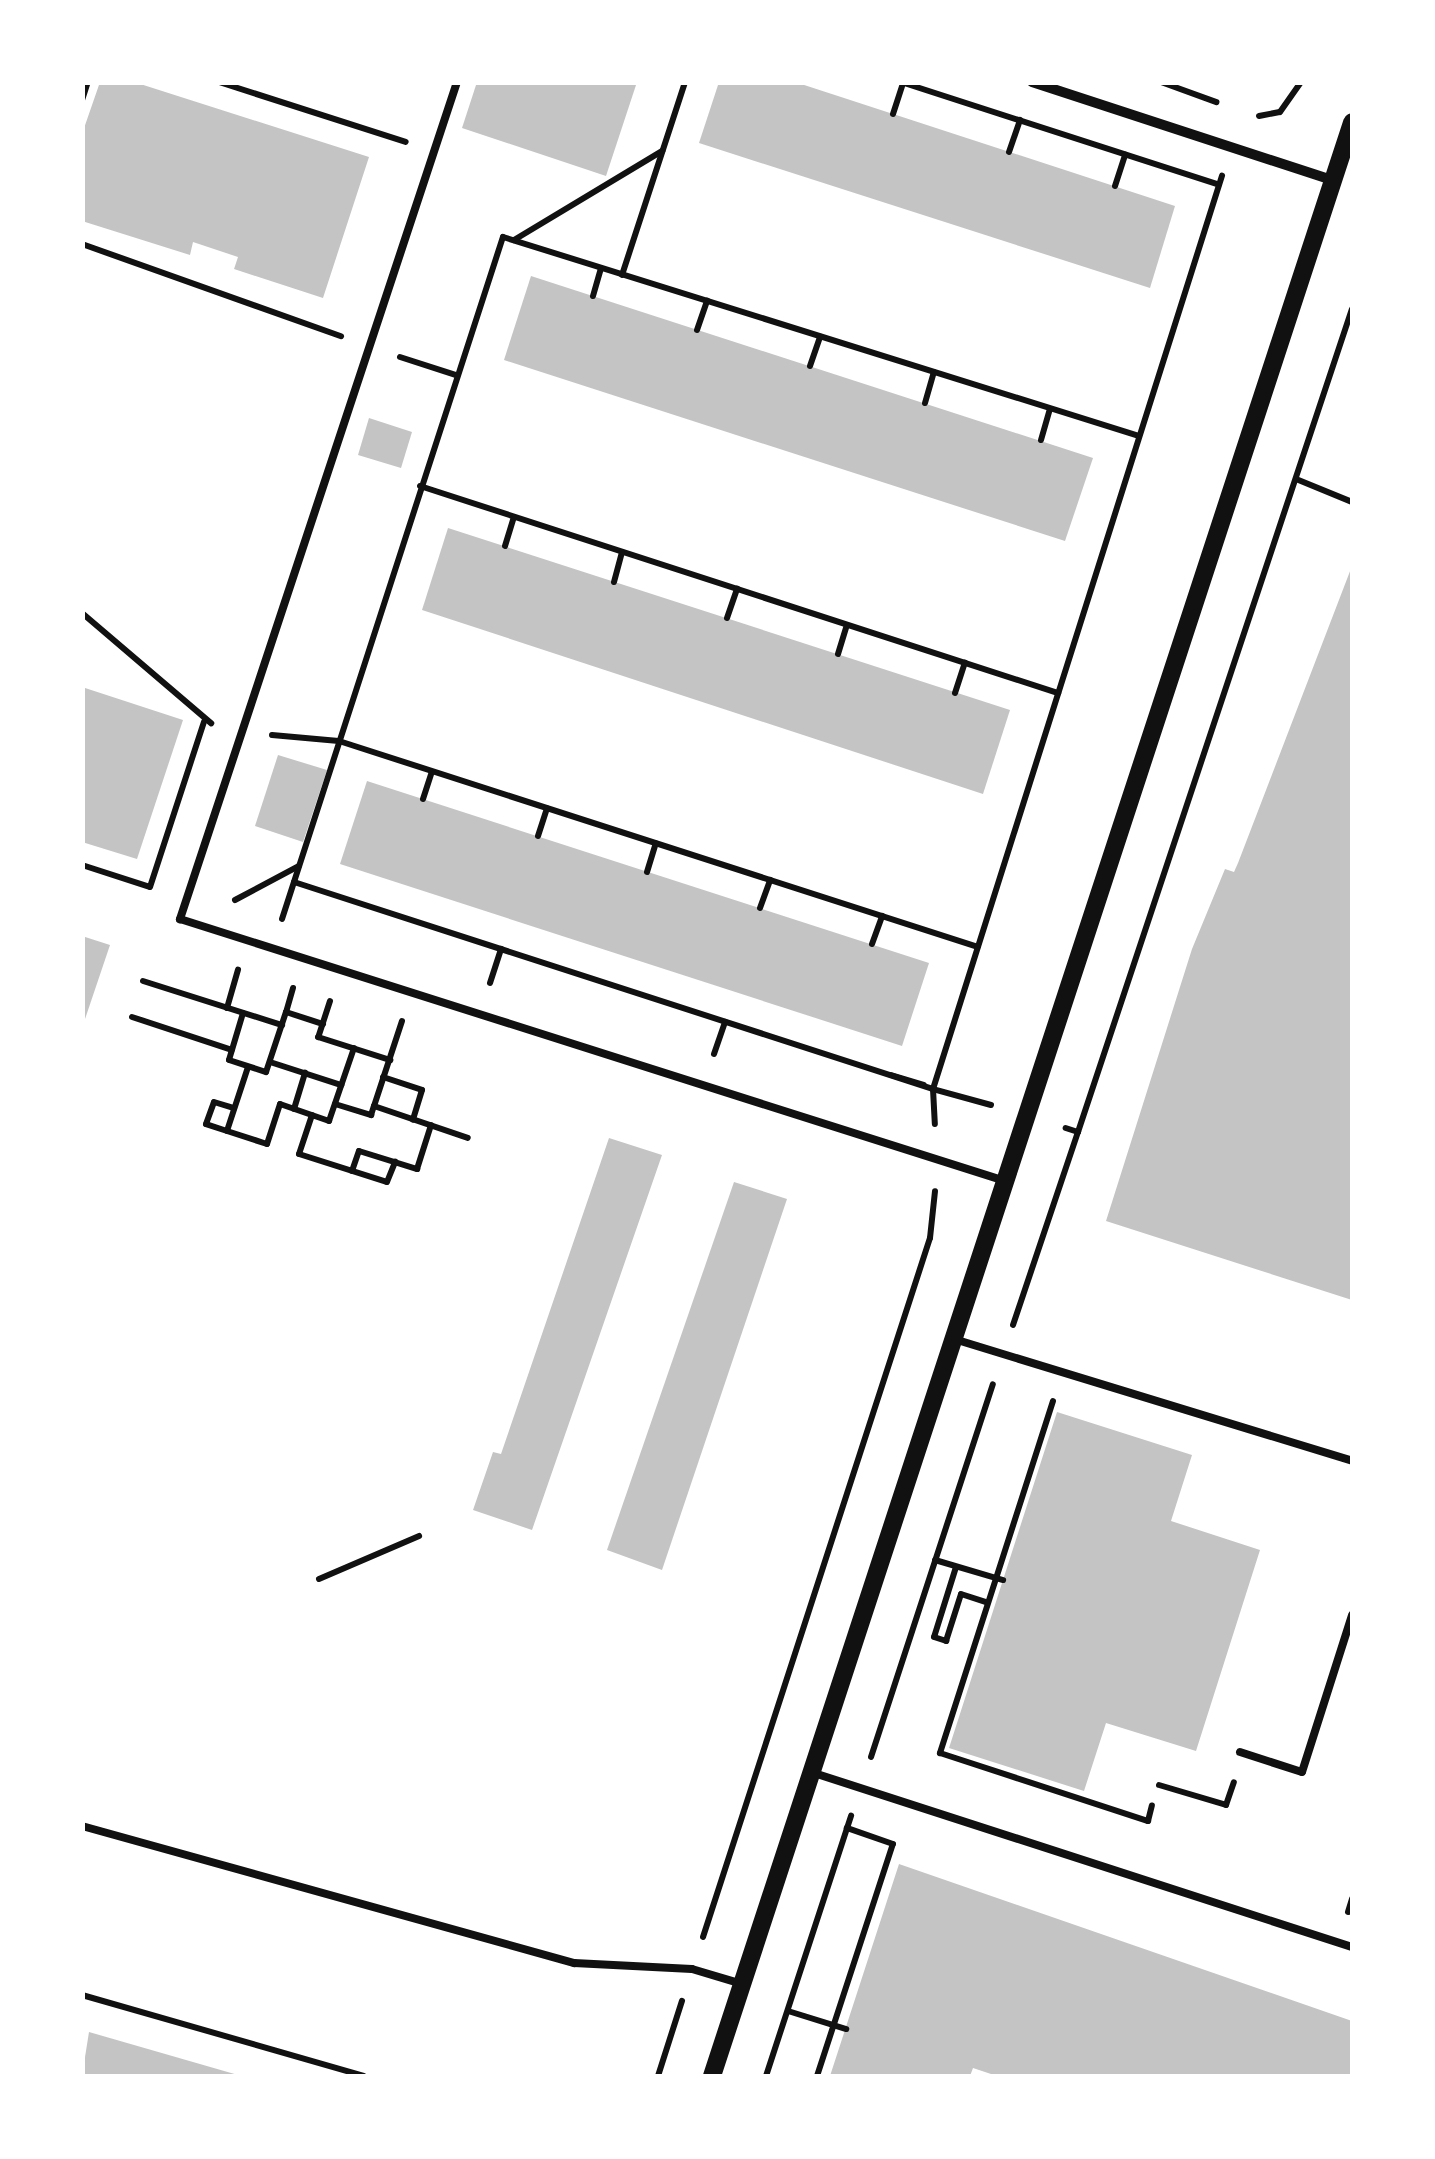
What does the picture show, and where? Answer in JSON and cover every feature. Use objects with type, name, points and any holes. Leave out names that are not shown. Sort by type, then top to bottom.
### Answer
[{"type":"street","points":[[1032,82],[1334,181]]},
{"type":"street","points":[[712,2076],[1352,122]]},
{"type":"lane","points":[[458,82],[246,732],[180,920],[1006,1182]]},
{"type":"lane","points":[[954,1339],[1352,1460]]},
{"type":"lane","points":[[1240,1752],[1302,1772],[1352,1616]]},
{"type":"lane","points":[[812,1772],[1352,1946]]},
{"type":"lane","points":[[82,1826],[574,1963],[692,1969],[742,1984]]},
{"type":"path","points":[[82,100],[88,82]]},
{"type":"path","points":[[219,82],[436,151]]},
{"type":"path","points":[[622,274],[685,82]]},
{"type":"path","points":[[1161,82],[1228,106]]},
{"type":"path","points":[[1244,111],[1266,118],[1280,112],[1301,82]]},
{"type":"path","points":[[893,114],[902,83],[1219,185]]},
{"type":"path","points":[[513,240],[663,151]]},
{"type":"path","points":[[1115,186],[1125,155]]},
{"type":"path","points":[[658,2076],[930,1238],[938,1159],[929,1087],[978,947],[1224,167]]},
{"type":"path","points":[[272,950],[503,237],[1140,436]]},
{"type":"path","points":[[82,244],[456,375]]},
{"type":"path","points":[[593,296],[601,268]]},
{"type":"path","points":[[698,330],[707,301]]},
{"type":"path","points":[[766,2076],[1352,309]]},
{"type":"path","points":[[810,366],[820,336]]},
{"type":"path","points":[[925,404],[934,372]]},
{"type":"path","points":[[1041,440],[1050,408]]},
{"type":"path","points":[[1296,479],[1352,502]]},
{"type":"path","points":[[420,486],[1058,693]]},
{"type":"path","points":[[504,546],[514,517]]},
{"type":"path","points":[[614,582],[622,552]]},
{"type":"path","points":[[727,618],[737,589]]},
{"type":"path","points":[[82,613],[204,722],[246,732],[339,741],[978,947]]},
{"type":"path","points":[[838,654],[847,625]]},
{"type":"path","points":[[955,692],[966,663]]},
{"type":"path","points":[[82,865],[150,887],[204,722]]},
{"type":"path","points":[[423,799],[432,771]]},
{"type":"path","points":[[538,836],[547,808]]},
{"type":"path","points":[[647,872],[656,843]]},
{"type":"path","points":[[180,920],[233,901],[300,865]]},
{"type":"path","points":[[760,908],[770,880]]},
{"type":"path","points":[[294,882],[992,1106]]},
{"type":"path","points":[[872,944],[882,916]]},
{"type":"path","points":[[243,1013],[229,1060],[266,1072],[302,960]]},
{"type":"path","points":[[340,968],[318,1037],[390,1060]]},
{"type":"path","points":[[143,981],[282,1026]]},
{"type":"path","points":[[335,1104],[372,1116],[411,991]]},
{"type":"path","points":[[286,1012],[323,1024]]},
{"type":"path","points":[[132,1016],[232,1050]]},
{"type":"path","points":[[234,1108],[214,1102],[206,1124],[267,1144],[280,1104],[330,1121],[354,1048]]},
{"type":"path","points":[[270,1062],[341,1086]]},
{"type":"path","points":[[227,1131],[248,1066]]},
{"type":"path","points":[[294,1109],[305,1073]]},
{"type":"path","points":[[383,1077],[422,1090],[413,1120]]},
{"type":"path","points":[[374,1106],[468,1138]]},
{"type":"path","points":[[312,1115],[299,1154],[388,1182],[395,1162]]},
{"type":"path","points":[[352,1171],[359,1151],[417,1169],[431,1126]]},
{"type":"path","points":[[1066,1128],[1078,1132]]},
{"type":"path","points":[[1062,1373],[1000,1579],[988,1603],[940,1753],[1148,1820],[1152,1806]]},
{"type":"path","points":[[319,1579],[419,1536]]},
{"type":"path","points":[[935,1560],[1000,1579]]},
{"type":"path","points":[[956,1567],[934,1638],[946,1642],[962,1594],[988,1603]]},
{"type":"path","points":[[1158,1784],[1226,1805]]},
{"type":"path","points":[[817,2076],[893,1844],[847,1828]]},
{"type":"path","points":[[82,1995],[364,2076]]},
{"type":"path","points":[[788,2010],[846,2029]]},
{"type":"building","points":[[100,82],[134,82],[369,157],[323,298],[234,269],[238,257],[193,242],[190,255],[82,221],[82,134]]},
{"type":"building","points":[[477,82],[637,82],[606,176],[462,128]]},
{"type":"building","points":[[719,82],[795,82],[1175,206],[1150,288],[699,143]]},
{"type":"building","points":[[531,276],[1093,458],[1065,541],[504,360]]},
{"type":"building","points":[[369,418],[412,432],[401,468],[358,455]]},
{"type":"building","points":[[448,528],[1010,710],[983,794],[422,610]]},
{"type":"building","points":[[1352,566],[1352,1300],[1106,1221],[1192,949],[1225,869],[1234,872],[1238,863]]},
{"type":"building","points":[[82,687],[183,720],[137,859],[82,842]]},
{"type":"building","points":[[278,755],[327,770],[303,842],[255,826]]},
{"type":"building","points":[[367,781],[929,963],[902,1046],[340,864]]},
{"type":"building","points":[[82,936],[110,945],[83,1025],[82,1024]]},
{"type":"building","points":[[609,1138],[662,1155],[532,1530],[473,1510],[493,1452],[501,1454]]},
{"type":"building","points":[[734,1182],[787,1199],[662,1570],[607,1550]]},
{"type":"building","points":[[1057,1412],[1192,1455],[1171,1521],[1260,1550],[1196,1751],[1106,1723],[1084,1791],[949,1748]]},
{"type":"building","points":[[899,1864],[1352,2021],[1352,2076],[997,2076],[973,2068],[970,2076],[830,2076]]},
{"type":"building","points":[[89,2032],[238,2075],[238,2076],[82,2076]]}]
